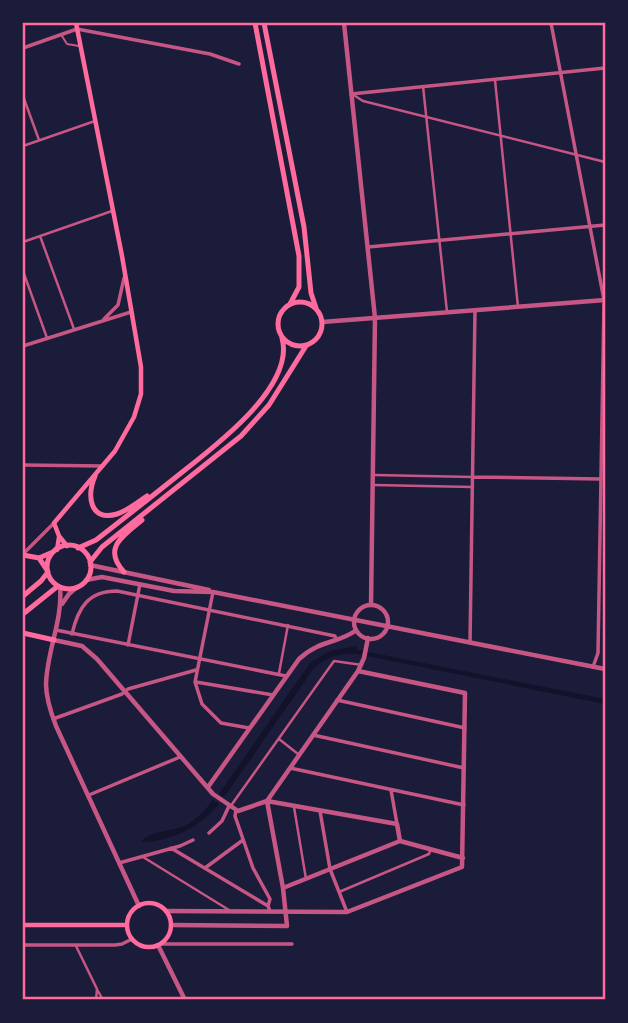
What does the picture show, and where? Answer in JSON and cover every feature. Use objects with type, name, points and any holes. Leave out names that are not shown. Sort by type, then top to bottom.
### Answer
[{"type":"main road","points":[[78,548],[96,540],[226,437],[260,402],[283,360],[285,347],[279,332],[278,319],[299,287],[299,256],[256,23]]},
{"type":"main road","points":[[39,558],[51,580],[59,587],[77,587],[86,580],[90,564],[102,547],[253,425],[274,398],[296,359],[306,346],[318,337],[322,322],[311,293],[304,227],[264,23]]},
{"type":"main road","points":[[67,546],[54,523],[103,466],[125,435],[141,394],[141,367],[125,273],[76,26]]},
{"type":"main road","points":[[290,304],[304,302],[316,309]]},
{"type":"main road","points":[[282,338],[291,345],[306,346]]},
{"type":"main road","points":[[94,477],[89,489],[91,504],[99,512],[109,515],[121,512],[178,475]]},
{"type":"main road","points":[[124,572],[114,557],[117,543],[170,493]]},
{"type":"main road","points":[[23,596],[48,571],[48,560],[55,551],[59,536]]},
{"type":"main road","points":[[23,555],[39,558],[67,546],[78,548],[86,554],[90,564]]},
{"type":"main road","points":[[23,614],[59,587]]},
{"type":"main road","points":[[23,633],[54,640]]},
{"type":"main road","points":[[154,904],[166,911],[171,925],[169,935],[159,945],[144,947],[132,939],[127,925],[130,914],[139,906],[154,904]]},
{"type":"main road","points":[[23,925],[127,925]]},
{"type":"street","points":[[344,23],[375,318],[371,605]]},
{"type":"street","points":[[551,23],[604,300],[598,653],[593,667]]},
{"type":"street","points":[[23,48],[76,26],[210,54],[239,64]]},
{"type":"street","points":[[351,93],[605,68]]},
{"type":"street","points":[[495,79],[518,307]]},
{"type":"street","points":[[424,86],[447,312]]},
{"type":"street","points":[[351,93],[363,101],[605,162]]},
{"type":"street","points":[[23,96],[39,140]]},
{"type":"street","points":[[23,146],[95,121]]},
{"type":"street","points":[[23,242],[113,211]]},
{"type":"street","points":[[368,247],[605,225]]},
{"type":"street","points":[[40,236],[74,329]]},
{"type":"street","points":[[23,271],[47,338]]},
{"type":"street","points":[[102,320],[118,305],[125,273]]},
{"type":"street","points":[[322,322],[604,300]]},
{"type":"street","points":[[470,643],[475,310]]},
{"type":"street","points":[[23,346],[131,312]]},
{"type":"street","points":[[23,465],[103,466]]},
{"type":"street","points":[[373,475],[603,480]]},
{"type":"street","points":[[373,485],[472,487]]},
{"type":"street","points":[[23,555],[54,523]]},
{"type":"street","points":[[90,564],[213,592],[605,669]]},
{"type":"street","points":[[86,580],[102,577],[174,591],[213,592]]},
{"type":"street","points":[[128,645],[140,584]]},
{"type":"street","points":[[59,587],[61,605],[46,685],[53,719],[139,906]]},
{"type":"street","points":[[61,605],[77,587]]},
{"type":"street","points":[[72,634],[80,609],[93,596],[109,591],[288,625],[335,636],[336,639]]},
{"type":"street","points":[[213,592],[195,682],[202,704],[221,723],[249,728]]},
{"type":"street","points":[[355,631],[353,619],[358,610],[371,605],[385,612],[389,626]]},
{"type":"street","points":[[278,674],[288,625]]},
{"type":"street","points":[[355,631],[368,638],[382,636],[389,626]]},
{"type":"street","points":[[56,631],[286,676]]},
{"type":"street","points":[[208,787],[305,653],[355,631]]},
{"type":"street","points":[[82,646],[84,636]]},
{"type":"street","points":[[171,925],[287,926],[287,912],[267,801],[362,665],[368,638]]},
{"type":"street","points":[[54,640],[82,646],[125,691],[213,794],[236,810],[267,801],[397,824]]},
{"type":"street","points":[[209,833],[222,821],[334,661],[362,665]]},
{"type":"street","points":[[53,719],[125,691],[196,670]]},
{"type":"street","points":[[166,911],[355,911],[462,867],[465,693],[358,671]]},
{"type":"street","points":[[195,682],[273,695]]},
{"type":"street","points":[[337,700],[465,728]]},
{"type":"street","points":[[313,735],[464,768]]},
{"type":"street","points":[[279,740],[299,755]]},
{"type":"street","points":[[88,795],[180,757]]},
{"type":"street","points":[[290,768],[464,805]]},
{"type":"street","points":[[391,790],[400,841]]},
{"type":"street","points":[[294,807],[306,879]]},
{"type":"street","points":[[236,810],[234,816],[259,882],[270,899],[269,909]]},
{"type":"street","points":[[320,811],[330,869],[347,912]]},
{"type":"street","points":[[119,863],[193,840]]},
{"type":"street","points":[[205,869],[243,840]]},
{"type":"street","points":[[283,888],[400,841],[463,858]]},
{"type":"street","points":[[170,848],[269,909]]},
{"type":"street","points":[[339,892],[429,855],[430,849]]},
{"type":"street","points":[[141,856],[232,912]]},
{"type":"street","points":[[23,944],[122,944],[132,939]]},
{"type":"street","points":[[76,944],[103,1000]]},
{"type":"street","points":[[185,1000],[159,945],[292,944]]},
{"type":"street","points":[[96,1000],[97,989]]},
{"type":"lane","points":[[61,34],[67,44],[80,46]]},
{"type":"shaded area","points":[[357,646],[357,650],[363,650],[361,655],[336,656],[314,668],[224,797],[219,794],[310,663],[330,651]]},
{"type":"shaded area","points":[[368,652],[605,699],[605,704],[367,656]]},
{"type":"shaded area","points":[[213,800],[219,804],[203,820],[184,832],[141,842],[150,835],[188,824]]}]
